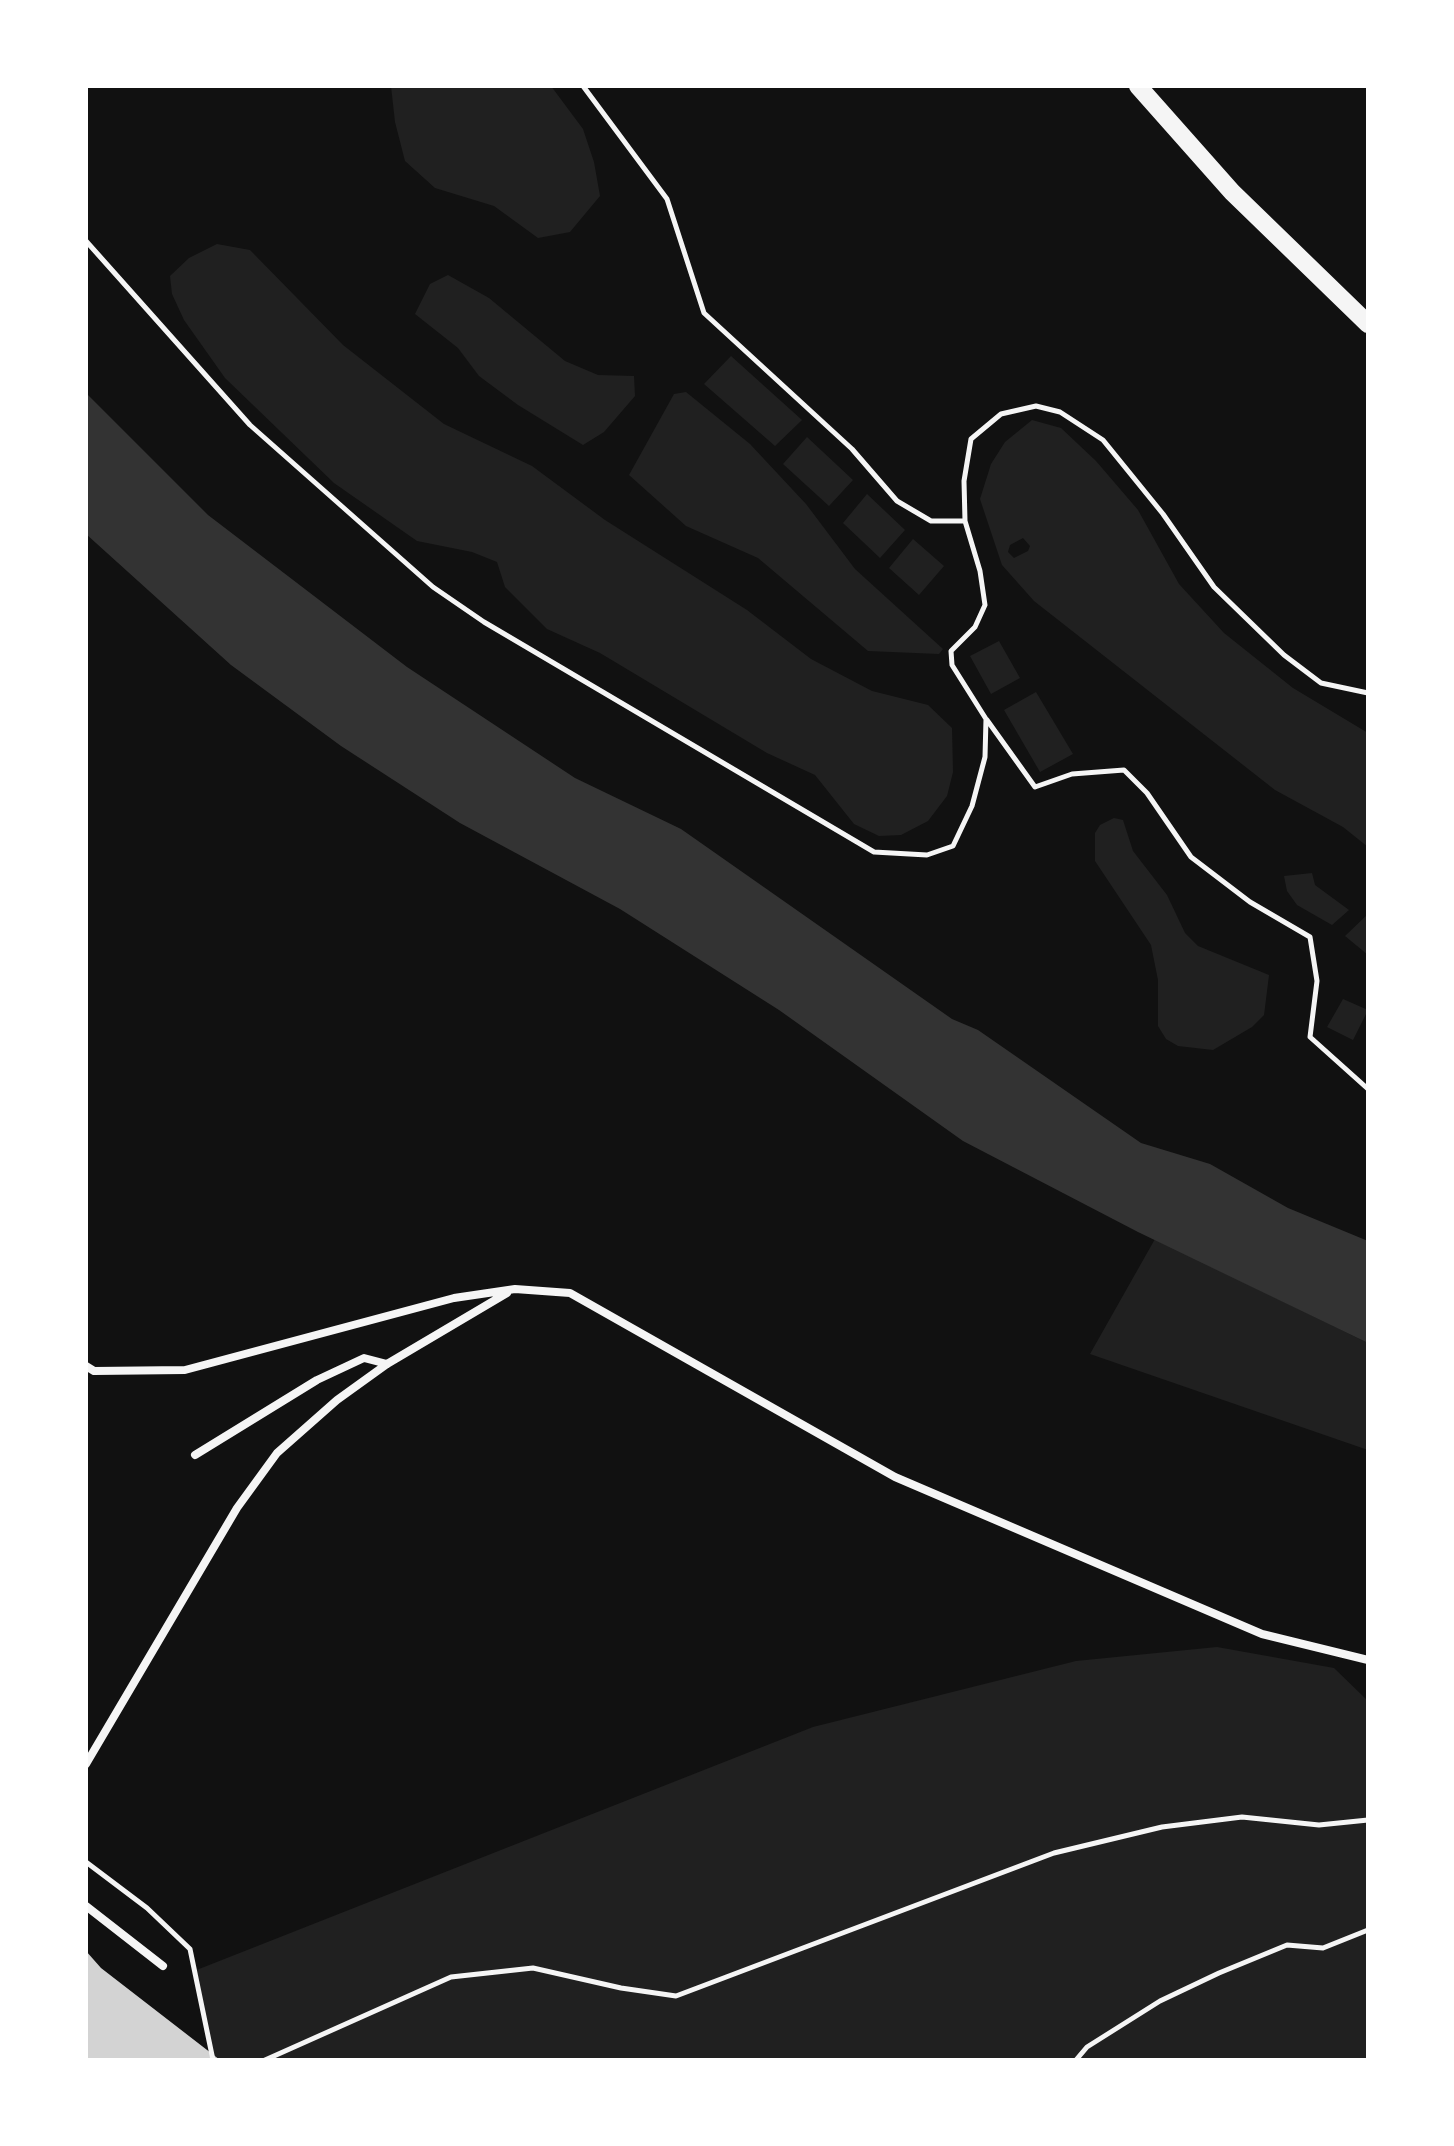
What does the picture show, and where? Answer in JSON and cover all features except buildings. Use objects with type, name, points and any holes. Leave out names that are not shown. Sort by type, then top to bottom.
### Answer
[{"type":"main road","points":[[1138,86],[1232,192],[1368,324]]},
{"type":"street","points":[[86,1764],[237,1508],[277,1453],[337,1400],[387,1364],[515,1289]]},
{"type":"street","points":[[86,1366],[94,1371],[185,1370],[454,1298],[515,1289],[570,1293],[910,1483],[1262,1634],[1368,1660]]},
{"type":"street","points":[[195,1455],[317,1380],[352,1363],[364,1358],[387,1364]]},
{"type":"street","points":[[86,1906],[163,1966]]},
{"type":"lane","points":[[583,86],[667,199],[704,313],[852,449],[897,501],[931,521],[965,521]]},
{"type":"lane","points":[[86,241],[250,425],[433,587],[484,622],[874,852],[927,855],[953,846],[972,806],[985,757],[986,719]]},
{"type":"lane","points":[[1368,693],[1321,683],[1284,655],[1214,587],[1163,514],[1103,440],[1060,412],[1036,406],[1001,414],[971,439],[964,481],[965,521],[980,571],[985,605],[975,627],[951,651],[952,665],[1035,787],[1072,774],[1124,770],[1147,793],[1191,857],[1250,902],[1310,937],[1317,981],[1310,1037],[1368,1089]]},
{"type":"lane","points":[[265,2060],[451,1977],[533,1968],[621,1988],[676,1996],[1054,1853],[1162,1827],[1242,1817],[1319,1825],[1368,1820]]},
{"type":"lane","points":[[86,1862],[147,1908],[190,1949],[213,2060]]},
{"type":"lane","points":[[1076,2060],[1087,2047],[1160,2001],[1219,1973],[1287,1945],[1323,1948],[1368,1930]]},
{"type":"shaded area","points":[[391,86],[551,86],[583,129],[594,162],[600,196],[570,232],[538,238],[494,206],[435,188],[405,161],[395,122]]},
{"type":"shaded area","points":[[217,244],[250,250],[343,345],[444,424],[532,466],[605,520],[747,610],[811,659],[872,691],[928,705],[952,728],[953,772],[947,796],[928,821],[901,835],[879,836],[854,824],[815,775],[767,753],[600,653],[547,629],[505,587],[497,562],[472,552],[417,541],[334,483],[225,378],[184,320],[172,294],[170,276],[189,258]]},
{"type":"shaded area","points":[[448,275],[489,298],[565,361],[598,375],[634,376],[635,396],[604,432],[583,445],[518,405],[479,376],[458,348],[415,314],[430,284]]},
{"type":"shaded area","points":[[731,356],[802,420],[775,446],[704,384]]},
{"type":"shaded area","points":[[686,392],[750,444],[806,504],[855,569],[943,649],[939,654],[868,651],[758,558],[686,526],[629,475],[674,394]]},
{"type":"shaded area","points":[[86,393],[208,515],[407,667],[575,778],[681,829],[952,1019],[978,1030],[1141,1143],[1210,1164],[1288,1208],[1368,1241],[1368,1343],[1138,1232],[963,1141],[779,1010],[620,909],[460,823],[341,746],[231,665],[86,534]]},
{"type":"shaded area","points":[[1032,420],[1061,428],[1096,461],[1138,510],[1179,584],[1224,633],[1293,688],[1368,733],[1368,847],[1343,827],[1275,790],[1034,601],[1002,565],[980,499],[991,464],[1005,442]],"holes":[[[1023,538],[1030,546],[1028,551],[1014,558],[1008,552],[1010,545]]]},
{"type":"shaded area","points":[[807,437],[853,480],[829,506],[783,464]]},
{"type":"shaded area","points":[[867,494],[905,530],[880,558],[843,523]]},
{"type":"shaded area","points":[[913,539],[944,566],[919,595],[889,568]]},
{"type":"shaded area","points":[[999,641],[1020,678],[991,694],[970,656]]},
{"type":"shaded area","points":[[1036,692],[1073,754],[1040,772],[1004,710]]},
{"type":"shaded area","points":[[1114,818],[1123,820],[1133,851],[1167,895],[1185,933],[1198,946],[1269,975],[1264,1015],[1252,1027],[1213,1050],[1178,1046],[1166,1039],[1158,1026],[1158,980],[1151,945],[1095,861],[1095,833],[1100,825]]},
{"type":"shaded area","points":[[1312,873],[1315,885],[1349,910],[1332,925],[1297,905],[1287,891],[1284,876]]},
{"type":"shaded area","points":[[1368,914],[1368,955],[1345,936]]},
{"type":"shaded area","points":[[1343,999],[1368,1010],[1353,1040],[1327,1027]]},
{"type":"shaded area","points":[[1155,1239],[1368,1343],[1368,1450],[1090,1354]]},
{"type":"shaded area","points":[[1217,1647],[1334,1668],[1368,1701],[1368,2060],[213,2060],[194,1971],[813,1727],[1076,1661]]}]
